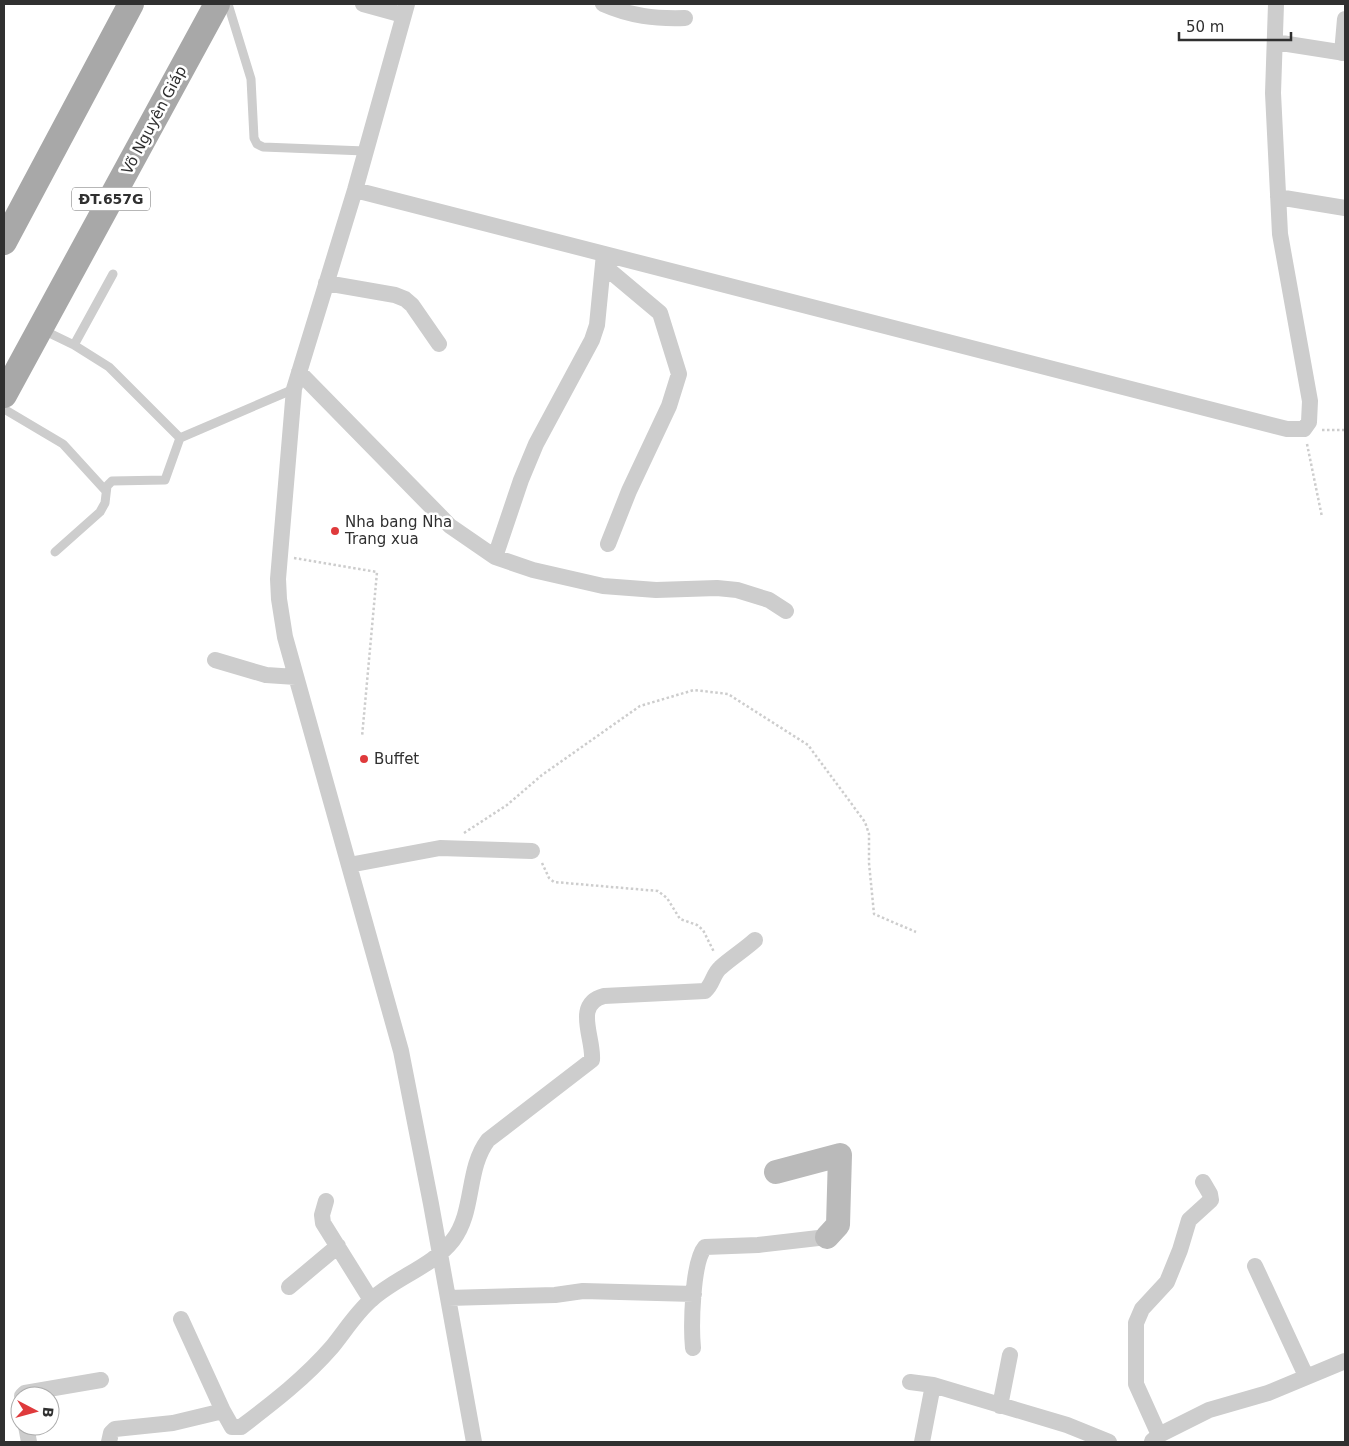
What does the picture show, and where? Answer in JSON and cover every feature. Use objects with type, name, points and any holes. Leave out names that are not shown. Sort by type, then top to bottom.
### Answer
[{"type":"main road","points":[[4,242],[131,4]]},
{"type":"main road","name":"Võ Nguyên Giáp","points":[[4,395],[217,4]]},
{"type":"main road","points":[[776,1172],[840,1155],[838,1225],[827,1237]]},
{"type":"street","points":[[363,4],[405,9],[355,190],[294,389],[278,579],[281,618],[401,1051],[441,1254],[474,1442]]},
{"type":"street","points":[[603,4],[632,15],[660,19],[685,18]]},
{"type":"street","points":[[355,190],[604,260],[1287,428],[1304,429],[1309,422],[1310,401],[1280,234],[1273,93],[1276,4]]},
{"type":"street","points":[[1275,42],[1344,53],[1345,19]]},
{"type":"street","points":[[1278,197],[1345,208]]},
{"type":"street","points":[[604,260],[660,313],[679,374],[669,406],[629,491],[608,544]]},
{"type":"street","points":[[495,557],[536,444],[592,340],[597,325],[604,260]]},
{"type":"street","points":[[326,283],[395,295],[406,299],[439,344]]},
{"type":"street","points":[[299,372],[450,526],[495,557],[533,570],[602,586],[656,590],[717,588],[737,590],[769,600],[786,611]]},
{"type":"street","points":[[215,660],[266,676],[296,677]]},
{"type":"street","points":[[349,865],[440,848],[532,851]]},
{"type":"street","points":[[180,1319],[232,1427],[242,1428],[309,1371],[372,1300],[441,1254],[461,1229],[474,1172],[482,1149],[488,1140],[592,1060],[593,1052],[586,1021],[586,1011],[591,1002],[604,996],[705,991],[712,986],[718,969],[755,940]]},
{"type":"street","points":[[1204,1182],[1211,1200],[1189,1220],[1180,1250],[1167,1282],[1142,1309],[1136,1323],[1136,1384],[1155,1439],[1209,1410],[1268,1393],[1345,1361]]},
{"type":"street","points":[[326,1201],[322,1219],[372,1300]]},
{"type":"street","points":[[693,1348],[694,1294],[698,1260],[705,1247],[758,1245],[827,1237]]},
{"type":"street","points":[[289,1287],[338,1246]]},
{"type":"street","points":[[1255,1266],[1306,1376]]},
{"type":"street","points":[[448,1298],[555,1296],[584,1291],[694,1294]]},
{"type":"street","points":[[1000,1406],[1010,1355]]},
{"type":"street","points":[[60,1387],[101,1380]]},
{"type":"street","points":[[910,1382],[933,1385],[1067,1425],[1109,1442]]},
{"type":"street","points":[[922,1442],[933,1385]]},
{"type":"street","points":[[109,1442],[111,1433],[115,1429],[173,1424],[223,1411]]},
{"type":"lane","points":[[228,4],[251,79],[254,138],[257,144],[263,147],[365,151]]},
{"type":"lane","points":[[74,345],[113,274]]},
{"type":"lane","points":[[41,329],[74,345],[109,367],[180,438]]},
{"type":"lane","points":[[55,552],[100,512],[105,503],[105,490],[112,481],[165,480],[180,438],[294,389]]},
{"type":"lane","points":[[4,409],[62,444],[105,490]]},
{"type":"path","points":[[1322,517],[1304,429],[1345,430]]},
{"type":"path","points":[[280,556],[377,572],[362,737]]},
{"type":"path","points":[[440,848],[507,805],[542,775],[640,706],[694,690],[728,694],[808,745],[835,779],[865,822],[869,834],[869,873],[874,914],[916,932]]},
{"type":"path","points":[[532,851],[537,852],[546,873],[554,882],[658,890],[667,898],[680,918],[697,924],[703,930],[709,940],[718,969]]},
{"type":"place","name":"Nha bang Nha Trang xua","points":[[335,531]]},
{"type":"place","name":"Buffet","points":[[364,759]]}]
